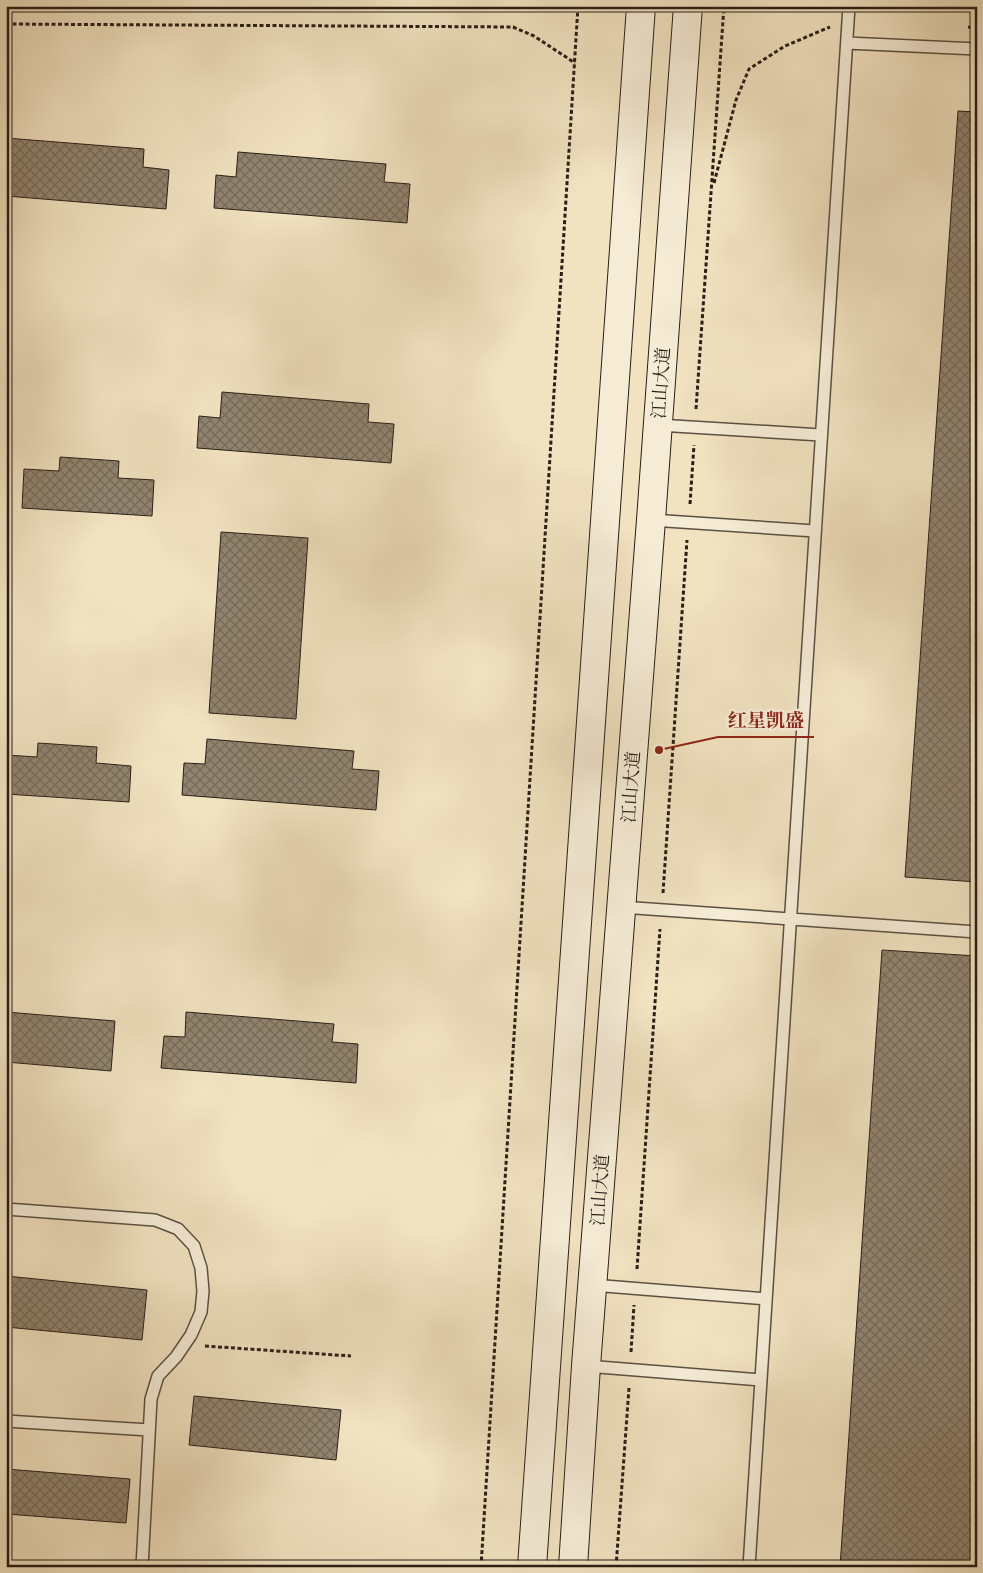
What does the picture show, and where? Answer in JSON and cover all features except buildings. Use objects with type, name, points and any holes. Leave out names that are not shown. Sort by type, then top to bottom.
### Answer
[{"type":"main road","points":[[532,1567],[641,6]]},
{"type":"main road","name":"江山大道","points":[[573,1567],[592,1286],[652,520],[688,6]]},
{"type":"lane","points":[[749,1567],[849,6]]},
{"type":"lane","points":[[847,43],[977,49]]},
{"type":"lane","points":[[658,425],[821,435]]},
{"type":"lane","points":[[652,520],[815,532]]},
{"type":"lane","points":[[622,907],[977,932]]},
{"type":"lane","points":[[6,1209],[155,1220],[178,1230],[194,1246],[201,1268],[203,1291],[201,1312],[185,1344],[176,1357],[158,1376],[151,1399],[142,1567]]},
{"type":"lane","points":[[592,1286],[766,1299]]},
{"type":"lane","points":[[586,1366],[761,1380]]},
{"type":"lane","points":[[6,1421],[150,1430]]},
{"type":"path","points":[[481,1567],[578,6]]},
{"type":"path","points":[[616,1567],[724,6]]},
{"type":"path","points":[[6,24],[513,26],[534,36],[575,63]]},
{"type":"path","points":[[712,191],[736,100],[749,69],[793,43],[832,26],[848,26]]},
{"type":"path","points":[[967,27],[977,28]]},
{"type":"path","points":[[185,1344],[351,1356]]},
{"type":"place","name":"红星凯盛","points":[[659,750]]}]
